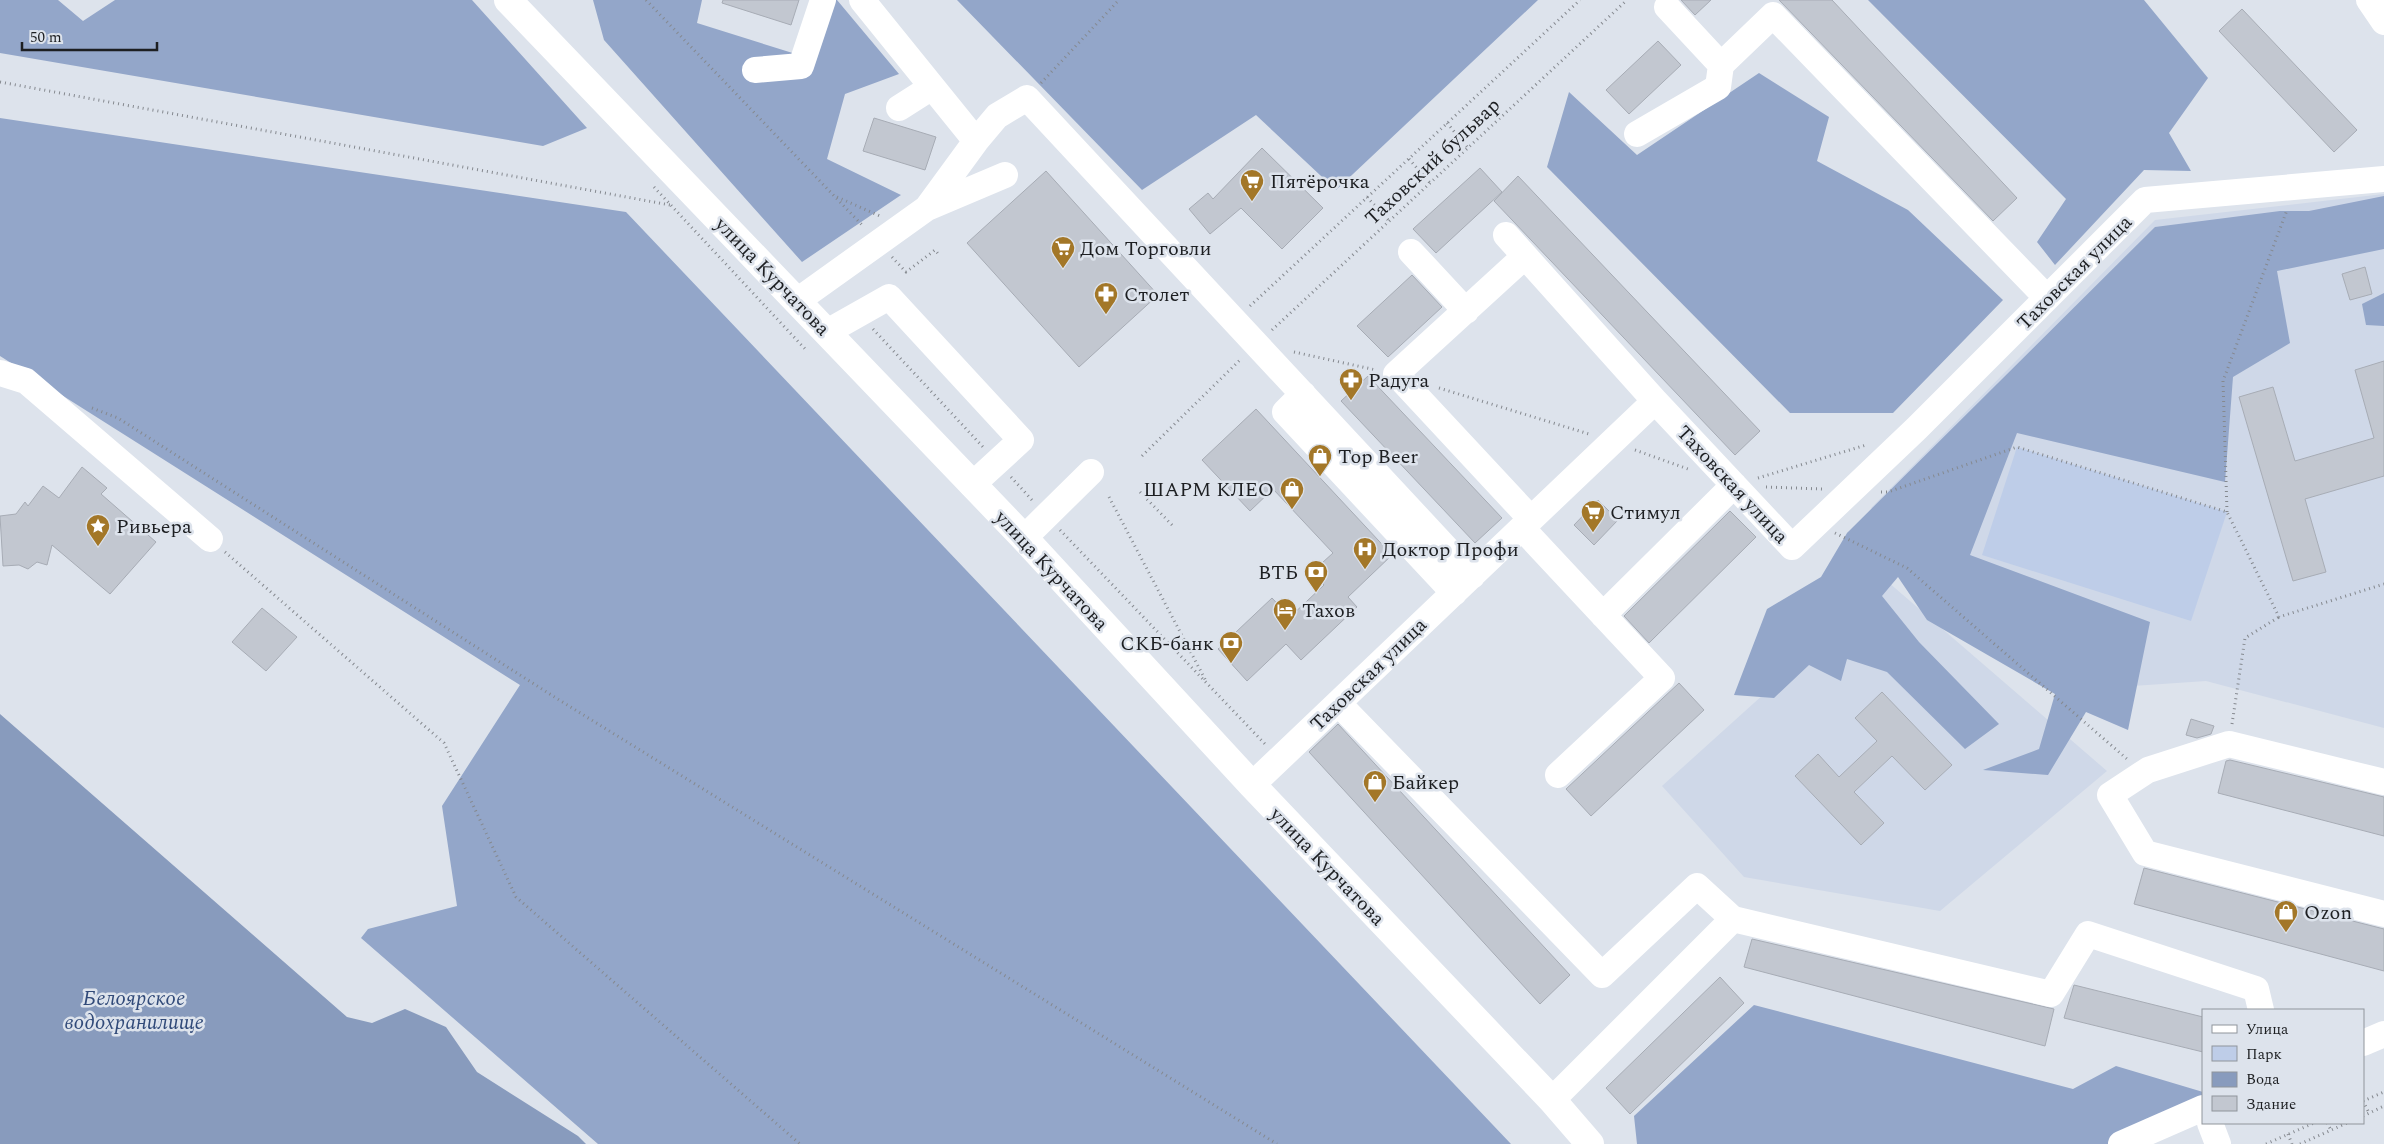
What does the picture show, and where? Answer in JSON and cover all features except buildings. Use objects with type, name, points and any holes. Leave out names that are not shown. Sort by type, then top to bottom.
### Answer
[{"type":"main road","name":"улица Курчатова","points":[[508,0],[1024,538],[1252,785],[1552,1100],[1590,1144]]},
{"type":"street","points":[[756,70],[801,66],[823,0]]},
{"type":"street","points":[[862,0],[976,141]]},
{"type":"street","points":[[2370,0],[2384,22]]},
{"type":"street","points":[[1667,7],[1721,65]]},
{"type":"street","points":[[1637,134],[1718,87],[1721,65],[1773,15],[2047,298]]},
{"type":"street","points":[[899,108],[932,87]]},
{"type":"street","points":[[927,208],[976,141],[997,116],[1027,98],[1303,394],[1285,412],[1463,584]]},
{"type":"street","points":[[797,301],[927,208],[1004,175]]},
{"type":"street","name":"Таховская улица","points":[[1252,785],[1656,401],[1792,547],[1916,429],[2145,200],[2384,178]]},
{"type":"street","points":[[1506,235],[1656,401]]},
{"type":"street","points":[[1411,252],[1466,311]]},
{"type":"street","points":[[1525,256],[1396,374],[1527,524],[1603,615],[1662,678],[1558,775]]},
{"type":"street","points":[[827,332],[889,297],[1020,440],[972,485]]},
{"type":"street","points":[[0,373],[26,381],[210,539]]},
{"type":"street","points":[[1024,538],[1091,472]]},
{"type":"street","points":[[1603,615],[1734,485]]},
{"type":"street","points":[[1338,704],[1602,975],[1697,886],[1734,919],[2051,994],[2088,934],[2256,989],[2261,1009]]},
{"type":"street","points":[[2384,782],[2230,744],[2148,770],[2110,795],[2145,853],[2384,914]]},
{"type":"street","points":[[1552,1100],[1734,919]]},
{"type":"street","points":[[2364,1043],[2384,1034]]},
{"type":"street","points":[[2121,1144],[2202,1108]]},
{"type":"street","points":[[2210,1124],[2218,1144]]},
{"type":"path","points":[[646,0],[906,272],[935,250],[940,256]]},
{"type":"path","points":[[1027,98],[1119,0]]},
{"type":"path","name":"Таховский бульвар","points":[[1235,320],[1580,0]]},
{"type":"path","name":"Таховский бульвар","points":[[1142,456],[1257,344],[1627,0]]},
{"type":"path","points":[[0,82],[670,205]]},
{"type":"path","points":[[1446,123],[1468,148]]},
{"type":"path","points":[[1408,158],[1430,183]]},
{"type":"path","points":[[834,196],[902,225]]},
{"type":"path","points":[[1367,197],[1389,221]]},
{"type":"path","points":[[2279,617],[2226,512],[2223,381],[2289,204]]},
{"type":"path","points":[[1257,344],[1396,374]]},
{"type":"path","points":[[1434,386],[1613,442],[1697,472]]},
{"type":"path","points":[[85,405],[118,418],[556,698],[1277,1144]]},
{"type":"path","points":[[1734,485],[1871,443]]},
{"type":"path","points":[[1734,485],[1888,492],[2017,447],[2226,512]]},
{"type":"path","points":[[1140,492],[1174,527]]},
{"type":"path","points":[[1109,497],[1209,686]]},
{"type":"path","points":[[1816,524],[1907,568],[2132,764]]},
{"type":"path","points":[[210,539],[444,743],[516,897],[800,1144]]},
{"type":"path","points":[[2231,728],[2245,638],[2279,617],[2384,584]]},
{"type":"path","points":[[2364,1101],[2384,1092]]},
{"type":"path","points":[[2364,1103],[2369,1113]]},
{"type":"path","points":[[2364,1116],[2384,1106]]},
{"type":"path","points":[[2266,1144],[2312,1124]]},
{"type":"path","points":[[2328,1124],[2331,1130]]},
{"type":"path","points":[[2300,1144],[2345,1124]]},
{"type":"path","points":[[2288,1134],[2292,1144]]},
{"type":"shaded area","points":[[0,0],[58,0],[83,21],[115,0],[472,0],[587,128],[543,146],[0,53]]},
{"type":"shaded area","points":[[593,0],[702,0],[697,23],[799,55],[825,0],[837,0],[899,74],[845,94],[827,159],[901,195],[802,262],[604,40]]},
{"type":"shaded area","points":[[957,0],[1538,0],[1336,190],[1256,115],[1142,190]]},
{"type":"shaded area","points":[[1868,0],[2144,0],[2208,78],[2169,133],[2191,171],[2144,170],[2055,265],[2037,242],[2066,199]]},
{"type":"shaded area","points":[[1759,73],[1829,117],[1817,161],[1908,210],[2003,300],[1893,413],[1790,413],[1547,167],[1569,92],[1637,155]]},
{"type":"shaded area","points":[[0,118],[626,212],[1511,1144],[598,1144],[361,938],[368,929],[457,906],[442,806],[520,685],[0,356]]},
{"type":"shaded area","points":[[2384,194],[2384,728],[2206,681],[2118,687],[1871,508],[2155,220]]},
{"type":"shaded area","points":[[2384,196],[2384,249],[2277,271],[2290,343],[2233,377],[2225,482],[2017,433],[1970,555],[2150,622],[2128,730],[2086,712],[2048,775],[1983,770],[2039,749],[2055,694],[1927,620],[1898,577],[1882,596],[1919,642],[1999,724],[1965,749],[1887,672],[1847,659],[1841,681],[1809,665],[1774,698],[1734,695],[1767,609],[1821,577],[1847,533],[2155,227],[2280,211],[2309,211]]},
{"type":"shaded area","points":[[2384,293],[2384,326],[2366,325],[2362,304]]},
{"type":"shaded area","points":[[1888,582],[2107,771],[1940,911],[1744,877],[1662,786]]},
{"type":"shaded area","points":[[1754,1005],[2073,1089],[2116,1066],[2202,1092],[2202,1120],[2146,1144],[1637,1144],[1634,1116]]},
{"type":"green space","points":[[2017,447],[2227,512],[2191,621],[1982,555]]},
{"type":"water","name":"Белоярское водохранилище","points":[[0,714],[347,1017],[372,1023],[405,1009],[446,1027],[477,1072],[578,1136],[586,1144],[0,1144]]},
{"type":"place","name":"Пятёрочка","points":[[1252,202]]},
{"type":"place","name":"Дом Торговли","points":[[1063,269]]},
{"type":"place","name":"Столет","points":[[1106,315]]},
{"type":"place","name":"Радуга","points":[[1351,401]]},
{"type":"place","name":"Top Beer","points":[[1320,477]]},
{"type":"place","name":"ШАРМ КЛЕО","points":[[1292,510]]},
{"type":"place","name":"Стимул","points":[[1593,533]]},
{"type":"place","name":"Ривьера","points":[[98,547]]},
{"type":"place","name":"Доктор Профи","points":[[1365,570]]},
{"type":"place","name":"ВТБ","points":[[1316,593]]},
{"type":"place","name":"Тахов","points":[[1285,631]]},
{"type":"place","name":"СКБ-банк","points":[[1231,664]]},
{"type":"place","name":"Байкер","points":[[1375,803]]},
{"type":"place","name":"Ozon","points":[[2286,933]]}]
